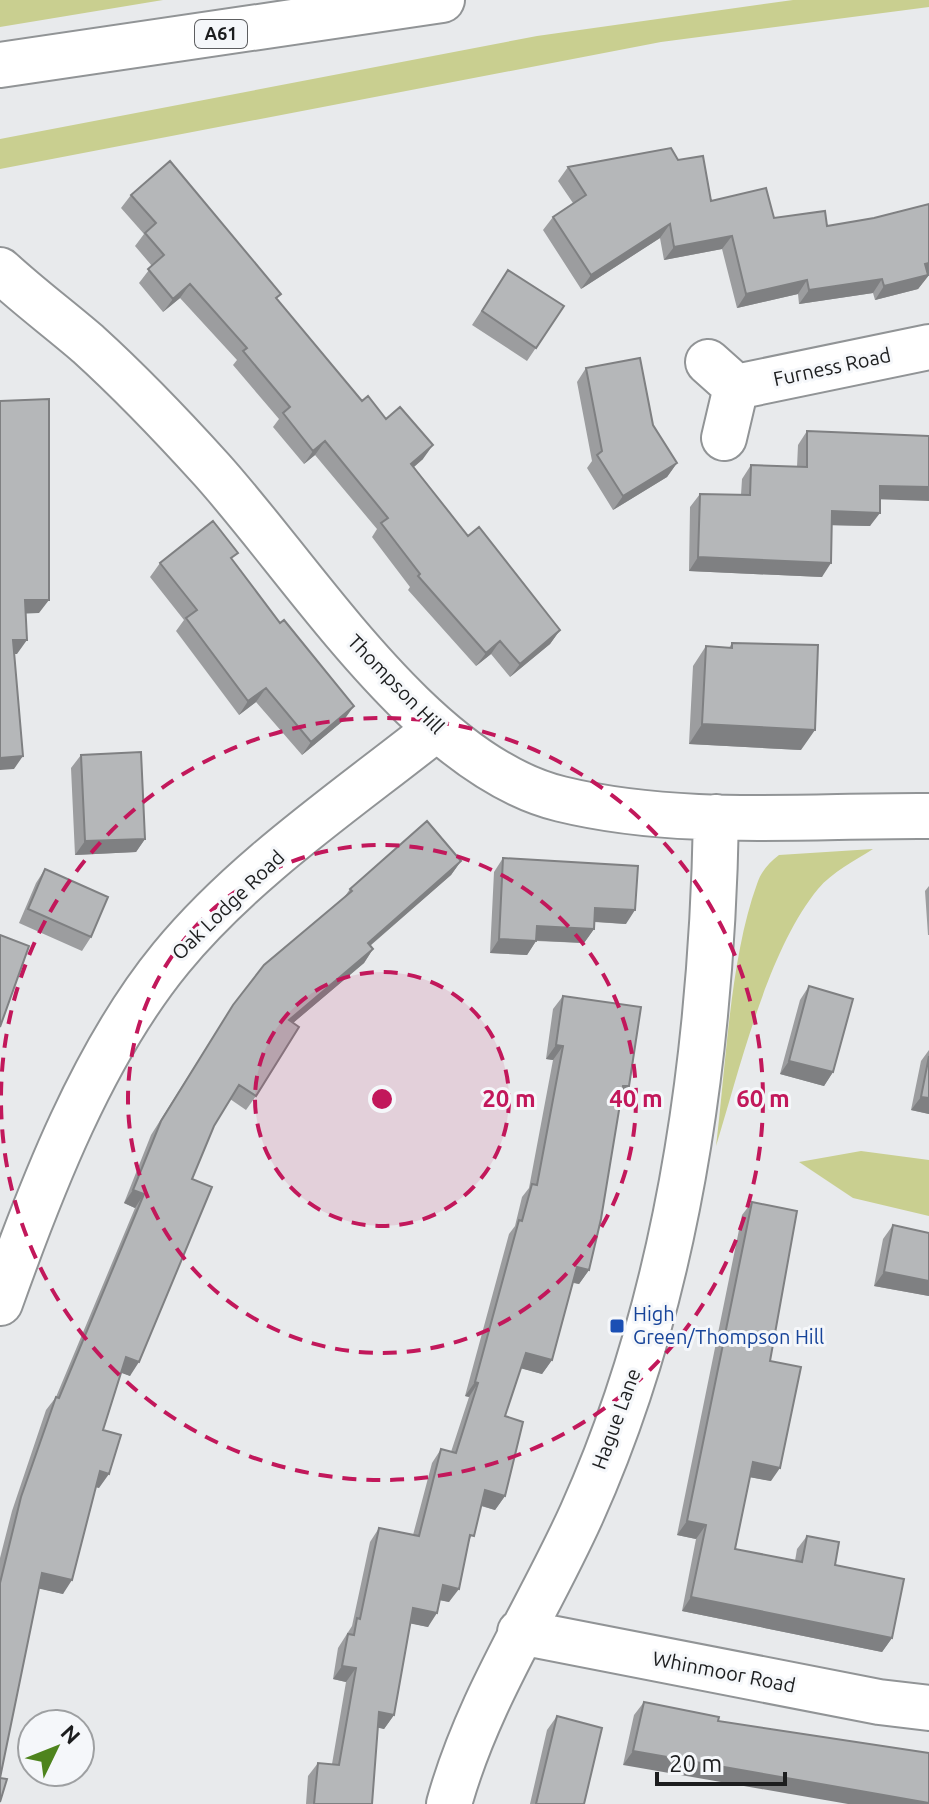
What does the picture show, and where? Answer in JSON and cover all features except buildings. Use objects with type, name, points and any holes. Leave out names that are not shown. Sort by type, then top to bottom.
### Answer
[{"type":"main road","name":"A61","points":[[0,65],[442,0]]},
{"type":"main road","name":"Thompson Hill","points":[[0,270],[87,344],[157,412],[222,482],[350,638],[436,729],[508,780],[560,799],[628,811],[716,817],[929,816]]},
{"type":"main road","name":"Furness Road","points":[[724,438],[722,374],[929,347]]},
{"type":"main road","name":"Oak Lodge Road","points":[[0,1303],[54,1169],[105,1058],[172,957],[285,849],[436,729]]},
{"type":"main road","name":"Hague Lane","points":[[449,1804],[460,1764],[490,1691],[582,1513],[624,1404],[652,1311],[688,1142],[710,979],[716,817]]},
{"type":"main road","name":"Whinmoor Road","points":[[520,1632],[879,1702],[929,1708]]},
{"type":"green space","points":[[0,0],[163,0],[0,27]]},
{"type":"green space","points":[[793,0],[929,0],[929,7],[661,42],[0,169],[0,139],[537,36]]},
{"type":"green space","points":[[873,849],[844,867],[818,889],[784,944],[745,1047],[716,1146],[735,978],[748,913],[761,875],[779,855]]},
{"type":"green space","points":[[861,1151],[929,1160],[929,1216],[853,1198],[799,1162]]},
{"type":"place","name":"High Green/Thompson Hill","points":[[617,1326]]}]
